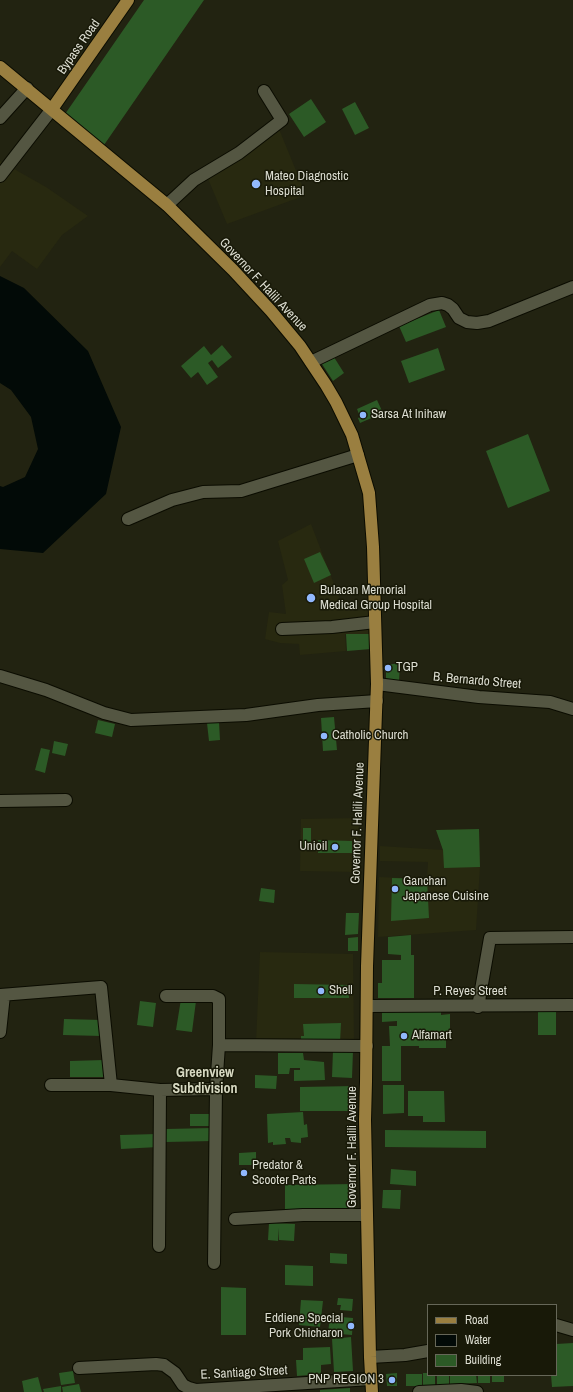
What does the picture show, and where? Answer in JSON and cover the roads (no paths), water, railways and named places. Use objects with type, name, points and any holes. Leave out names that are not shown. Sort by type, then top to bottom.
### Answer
[{"type":"main road","name":"Bypass Road","points":[[52,109],[128,0]]},
{"type":"main road","name":"Governor F. Halili Avenue","points":[[0,67],[167,205],[233,270],[271,311],[300,346],[336,402],[352,435],[369,493],[377,684],[367,966],[365,1128],[372,1392]]},
{"type":"street","points":[[0,118],[27,88]]},
{"type":"street","points":[[167,205],[194,180],[239,153],[282,120],[264,91]]},
{"type":"street","points":[[0,176],[52,109]]},
{"type":"street","points":[[311,362],[430,305],[442,303],[448,305],[453,309],[459,318],[467,322],[477,323],[490,321],[573,288]]},
{"type":"street","points":[[128,519],[172,500],[203,492],[241,491],[358,455]]},
{"type":"street","points":[[282,629],[332,627],[375,622]]},
{"type":"street","points":[[0,676],[46,690],[104,713],[131,720],[246,715],[318,705],[377,701]]},
{"type":"street","name":"B. Bernardo Street","points":[[377,684],[479,697],[550,702],[573,709]]},
{"type":"street","points":[[0,801],[66,800]]},
{"type":"street","points":[[478,1007],[490,938],[573,937]]},
{"type":"street","points":[[0,1032],[2,995],[101,987],[111,1086]]},
{"type":"street","points":[[166,996],[213,996],[219,999],[216,1088],[214,1264]]},
{"type":"street","name":"P. Reyes Street","points":[[367,1006],[478,1007],[573,1005]]},
{"type":"street","points":[[218,1045],[366,1046]]},
{"type":"street","points":[[51,1085],[111,1086],[160,1090],[216,1088]]},
{"type":"street","points":[[159,1246],[160,1090]]},
{"type":"street","points":[[235,1219],[303,1215],[367,1215]]},
{"type":"street","points":[[557,1324],[573,1330]]},
{"type":"street","points":[[370,1357],[405,1355],[427,1351]]},
{"type":"street","name":"E. Santiago Street","points":[[79,1368],[156,1364],[164,1365],[175,1373],[183,1385],[196,1390],[371,1379]]},
{"type":"street","points":[[419,1392],[461,1390],[477,1392]]},
{"type":"water","points":[[0,276],[24,288],[88,351],[121,427],[106,494],[43,553],[0,549],[0,486],[3,487],[25,477],[38,449],[31,417],[11,390],[0,383]]},
{"type":"place","name":"Mateo Diagnostic Hospital","points":[[256,184]]},
{"type":"place","name":"Sarsa At Inihaw","points":[[363,415]]},
{"type":"place","name":"Bulacan Memorial Medical Group Hospital","points":[[311,598]]},
{"type":"place","name":"TGP","points":[[388,668]]},
{"type":"place","name":"Catholic Church","points":[[324,736]]},
{"type":"place","name":"Unioil","points":[[335,847]]},
{"type":"place","name":"Ganchan Japanese Cuisine","points":[[395,889]]},
{"type":"place","name":"Shell","points":[[321,991]]},
{"type":"place","name":"Alfamart","points":[[404,1036]]},
{"type":"place","name":"Predator & Scooter Parts","points":[[244,1173]]},
{"type":"place","name":"Eddiene Special Pork Chicharon","points":[[351,1326]]},
{"type":"place","name":"PNP REGION 3","points":[[392,1380]]},
{"type":"district","name":"Greenview Subdivision","points":[[205,1082]]}]
